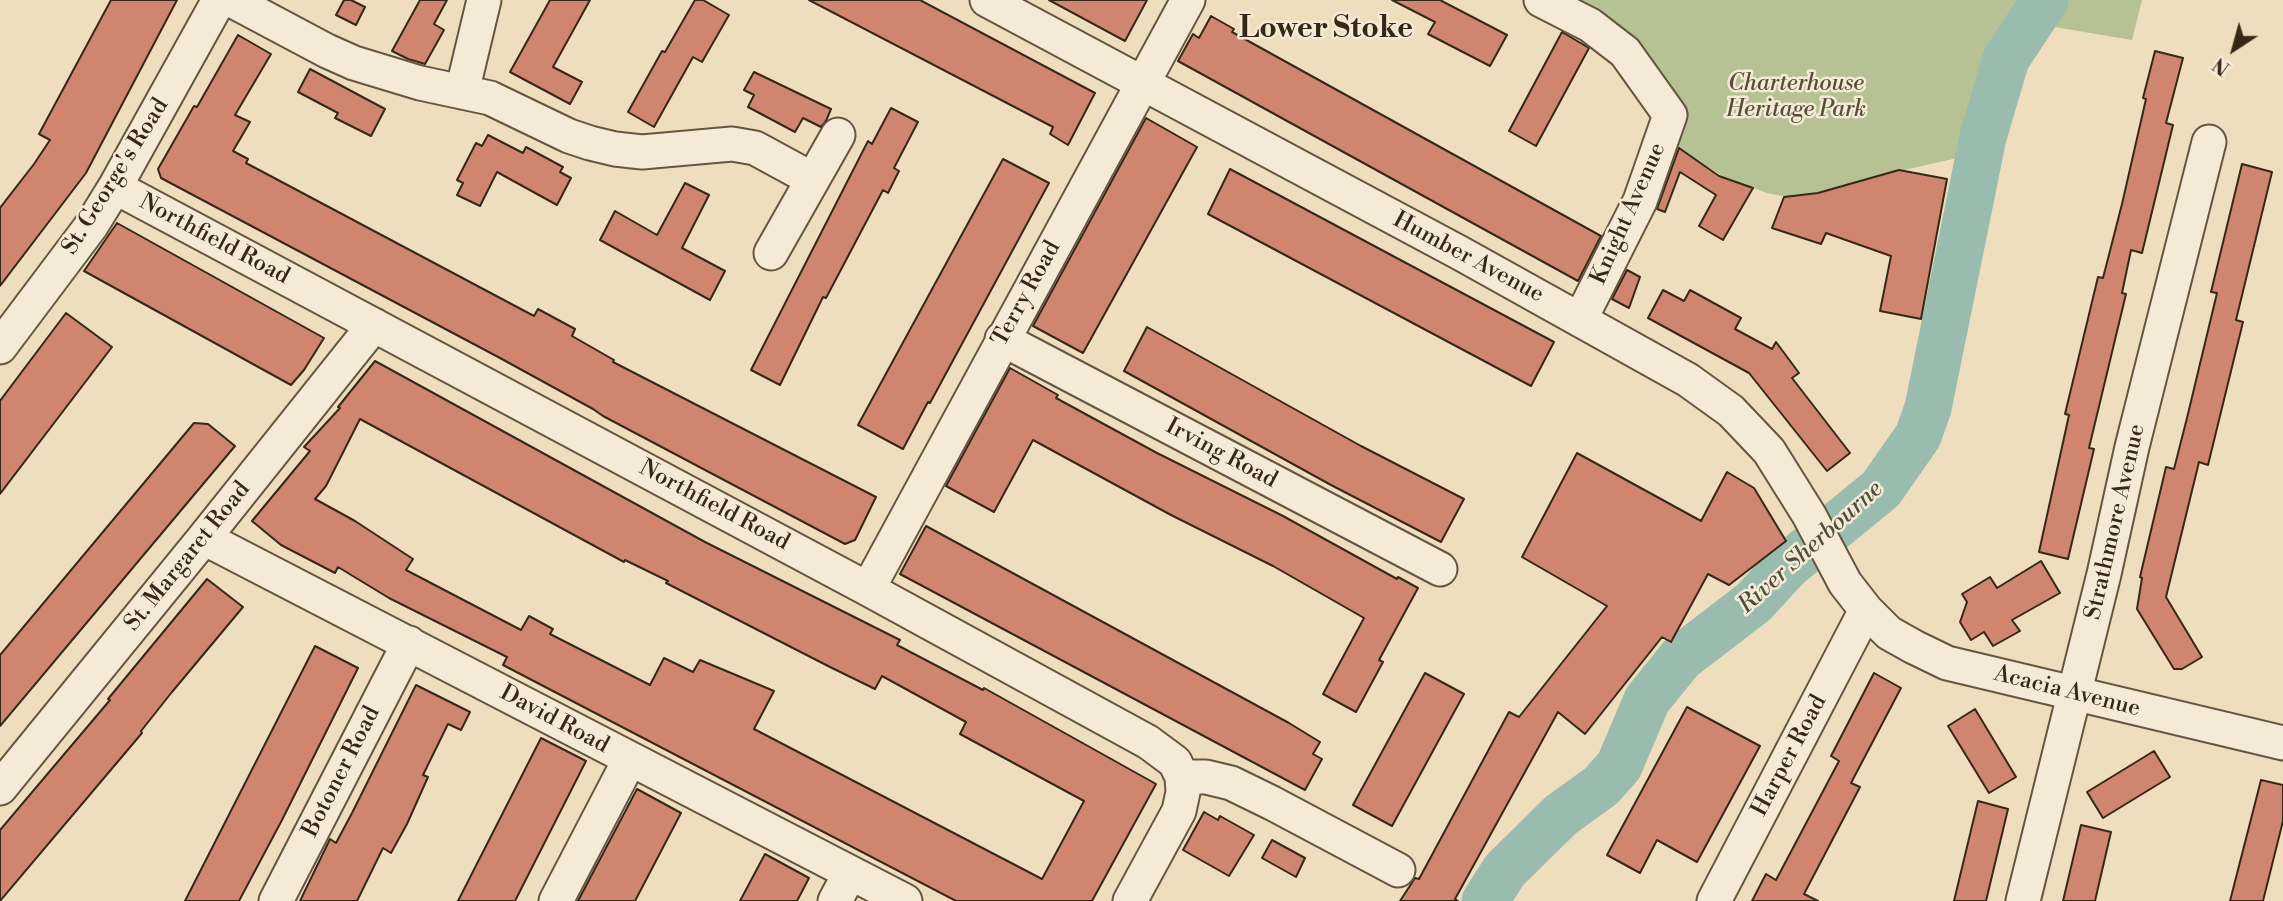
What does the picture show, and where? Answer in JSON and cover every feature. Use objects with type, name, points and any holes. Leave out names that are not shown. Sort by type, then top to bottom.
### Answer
[{"type":"street","name":"St. George's Road","points":[[0,347],[91,226],[219,0]]},
{"type":"street","points":[[231,0],[354,63],[420,83],[490,98],[569,136],[615,149],[664,151],[701,145],[733,144],[765,153],[812,179]]},
{"type":"street","points":[[462,92],[484,0]]},
{"type":"street","name":"Humber Avenue","points":[[987,0],[1460,253],[1688,380],[1731,411],[1769,451],[1809,515],[1845,583],[1866,610]]},
{"type":"street","name":"Terry Road","points":[[867,589],[1188,0]]},
{"type":"street","name":"Knight Avenue","points":[[1541,0],[1590,25],[1625,52],[1670,115],[1640,201],[1580,320]]},
{"type":"street","points":[[771,253],[838,135]]},
{"type":"street","name":"Strathmore Avenue","points":[[2023,901],[2075,695],[2132,447],[2209,142]]},
{"type":"street","name":"Northfield Road","points":[[115,187],[1148,742],[1175,762],[1182,777]]},
{"type":"street","name":"St. Margaret Road","points":[[0,788],[374,325]]},
{"type":"street","name":"Irving Road","points":[[1002,339],[1440,569]]},
{"type":"street","name":"David Road","points":[[204,538],[630,760],[842,887],[905,901]]},
{"type":"street","name":"Acacia Avenue","points":[[1866,610],[1889,633],[1947,663],[2283,743]]},
{"type":"street","name":"Harper Road","points":[[1714,901],[1866,610]]},
{"type":"street","name":"Botoner Road","points":[[276,901],[409,643]]},
{"type":"street","points":[[556,901],[630,760]]},
{"type":"street","points":[[1130,901],[1178,811],[1182,777],[1206,777],[1231,783],[1398,870]]},
{"type":"green space","name":"Charterhouse Heritage Park","points":[[1561,0],[2142,0],[2132,40],[2031,23],[2002,148],[1886,174],[1818,193],[1788,197],[1767,193],[1724,177],[1667,141],[1670,115]]},
{"type":"building","points":[[111,0],[177,0],[86,173],[0,286],[0,208],[50,140],[39,134]]},
{"type":"building","points":[[344,0],[351,0],[365,7],[356,25],[336,15]]},
{"type":"building","points":[[420,0],[447,0],[434,24],[444,30],[425,64],[392,51]]},
{"type":"building","points":[[550,0],[590,0],[553,67],[582,82],[570,104],[510,72]]},
{"type":"building","points":[[695,0],[703,0],[729,15],[702,62],[693,57],[654,127],[628,112],[662,51],[665,52]]},
{"type":"building","points":[[809,0],[920,0],[1095,93],[1068,145],[1050,134],[1053,127]]},
{"type":"building","points":[[1049,0],[1147,0],[1125,41]]},
{"type":"building","points":[[1392,0],[1440,0],[1507,35],[1490,66],[1428,34],[1435,22]]},
{"type":"building","points":[[1211,16],[1234,29],[1232,32],[1601,236],[1578,281],[1178,61],[1193,34],[1199,38]]},
{"type":"building","points":[[1562,32],[1589,48],[1536,146],[1509,131]]},
{"type":"building","points":[[238,35],[271,54],[235,115],[250,122],[233,151],[248,159],[246,163],[534,316],[538,309],[575,329],[572,336],[614,360],[613,362],[876,497],[855,540],[845,544],[161,178],[158,169]]},
{"type":"building","points":[[2155,51],[2183,58],[2166,123],[2173,125],[2142,253],[2131,250],[2122,293],[2126,294],[2089,448],[2094,449],[2068,559],[2039,552],[2069,415],[2065,414],[2098,277],[2103,278],[2122,204]]},
{"type":"building","points":[[310,69],[385,109],[371,136],[335,118],[338,113],[298,92]]},
{"type":"building","points":[[754,72],[831,109],[826,121],[821,127],[803,118],[795,132],[748,107],[754,95],[744,90]]},
{"type":"building","points":[[891,108],[918,122],[894,168],[899,171],[888,193],[883,190],[826,298],[823,297],[780,385],[751,370],[868,141],[872,144]]},
{"type":"building","points":[[1146,118],[1197,147],[1083,353],[1033,326]]},
{"type":"building","points":[[488,135],[523,153],[526,147],[563,167],[560,172],[571,178],[557,205],[497,172],[480,206],[457,195],[463,183],[457,180],[476,143],[482,146]]},
{"type":"building","points":[[1679,148],[1719,176],[1753,188],[1723,240],[1699,226],[1716,195],[1680,172],[1665,212],[1657,209]]},
{"type":"building","points":[[1003,159],[1049,183],[903,449],[858,425]]},
{"type":"building","points":[[2242,164],[2272,172],[2236,320],[2243,322],[2208,465],[2199,462],[2166,597],[2202,657],[2182,669],[2174,669],[2137,609],[2140,577],[2166,467],[2174,469],[2187,418],[2217,293],[2211,292]]},
{"type":"building","points":[[1230,169],[1554,342],[1531,386],[1208,214]]},
{"type":"building","points":[[1899,170],[1947,179],[1921,319],[1880,311],[1891,256],[1826,233],[1821,244],[1772,228],[1784,197],[1818,193]]},
{"type":"building","points":[[685,183],[709,195],[682,248],[725,271],[710,300],[600,240],[615,211],[657,235]]},
{"type":"building","points":[[117,223],[324,338],[304,370],[291,385],[84,271]]},
{"type":"building","points":[[1627,270],[1640,277],[1629,308],[1612,299]]},
{"type":"building","points":[[1663,290],[1684,301],[1690,290],[1741,318],[1735,329],[1772,349],[1776,342],[1799,373],[1792,378],[1850,453],[1827,471],[1749,373],[1648,318]]},
{"type":"building","points":[[66,313],[112,347],[0,494],[0,401]]},
{"type":"building","points":[[1147,327],[1361,446],[1464,499],[1441,542],[1124,371]]},
{"type":"building","points":[[375,361],[705,542],[900,640],[897,645],[983,690],[984,688],[1156,784],[1092,901],[956,901],[503,665],[507,657],[389,598],[338,567],[335,573],[281,545],[252,521],[310,451],[304,447],[340,408],[338,407]],"holes":[[[360,419],[624,562],[625,560],[668,581],[666,583],[875,689],[882,676],[966,722],[960,734],[1084,801],[1042,879],[754,729],[774,691],[700,660],[693,672],[664,658],[650,685],[550,634],[553,629],[529,616],[521,630],[406,570],[413,559],[355,521],[315,499],[326,486]]]},
{"type":"building","points":[[1010,368],[1058,395],[1056,398],[1157,453],[1418,588],[1379,660],[1383,662],[1356,712],[1323,694],[1364,618],[1273,566],[1171,515],[1033,440],[994,512],[946,486]]},
{"type":"building","points":[[194,423],[208,424],[235,446],[0,726],[0,655]]},
{"type":"building","points":[[1577,453],[1701,521],[1727,472],[1754,488],[1786,541],[1729,585],[1708,574],[1671,642],[1662,637],[1585,734],[1558,712],[1455,899],[1458,901],[1400,901],[1415,878],[1419,879],[1509,712],[1519,717],[1607,606],[1522,557]]},
{"type":"building","points":[[926,526],[1320,742],[1313,754],[1322,759],[1305,790],[900,574]]},
{"type":"building","points":[[2041,561],[2060,593],[2012,620],[2020,631],[1993,646],[1984,632],[1971,640],[1960,622],[1967,602],[1962,594],[1990,577],[1997,588]]},
{"type":"building","points":[[207,579],[243,607],[172,692],[142,733],[0,901],[0,830],[110,700],[108,699]]},
{"type":"building","points":[[315,646],[358,668],[282,820],[239,901],[185,901]]},
{"type":"building","points":[[1425,673],[1464,694],[1392,826],[1353,805]]},
{"type":"building","points":[[1874,673],[1901,688],[1851,783],[1860,787],[1804,894],[1818,901],[1752,901],[1766,874],[1776,880],[1839,761],[1831,756]]},
{"type":"building","points":[[416,685],[470,712],[461,730],[448,724],[423,775],[428,777],[407,824],[391,853],[383,848],[357,901],[300,901],[330,839],[336,843]]},
{"type":"building","points":[[1687,707],[1760,746],[1697,862],[1657,840],[1640,873],[1607,855]]},
{"type":"building","points":[[1975,709],[2016,777],[1989,793],[1948,726]]},
{"type":"building","points":[[541,738],[586,761],[515,901],[458,901]]},
{"type":"building","points":[[2154,751],[2170,777],[2103,818],[2087,792]]},
{"type":"building","points":[[2261,780],[2283,785],[2283,821],[2263,901],[2230,901]]},
{"type":"building","points":[[637,789],[681,813],[635,901],[578,901]]},
{"type":"building","points":[[1978,801],[2008,809],[1986,901],[1954,901]]},
{"type":"building","points":[[1204,812],[1218,820],[1220,816],[1254,835],[1229,876],[1183,850]]},
{"type":"building","points":[[2081,825],[2111,832],[2095,901],[2063,901]]},
{"type":"building","points":[[1272,840],[1305,858],[1296,877],[1262,858]]},
{"type":"building","points":[[765,854],[809,878],[797,901],[740,901]]},
{"type":"waterway","name":"River Sherbourne","points":[[1485,901],[1505,870],[1561,815],[1601,786],[1619,766],[1647,700],[1681,658],[1754,602],[1787,566],[1881,489],[1918,436],[1928,408],[1983,137],[2006,59],[2045,0]]},
{"type":"district","name":"Lower Stoke","points":[[1326,30]]}]
